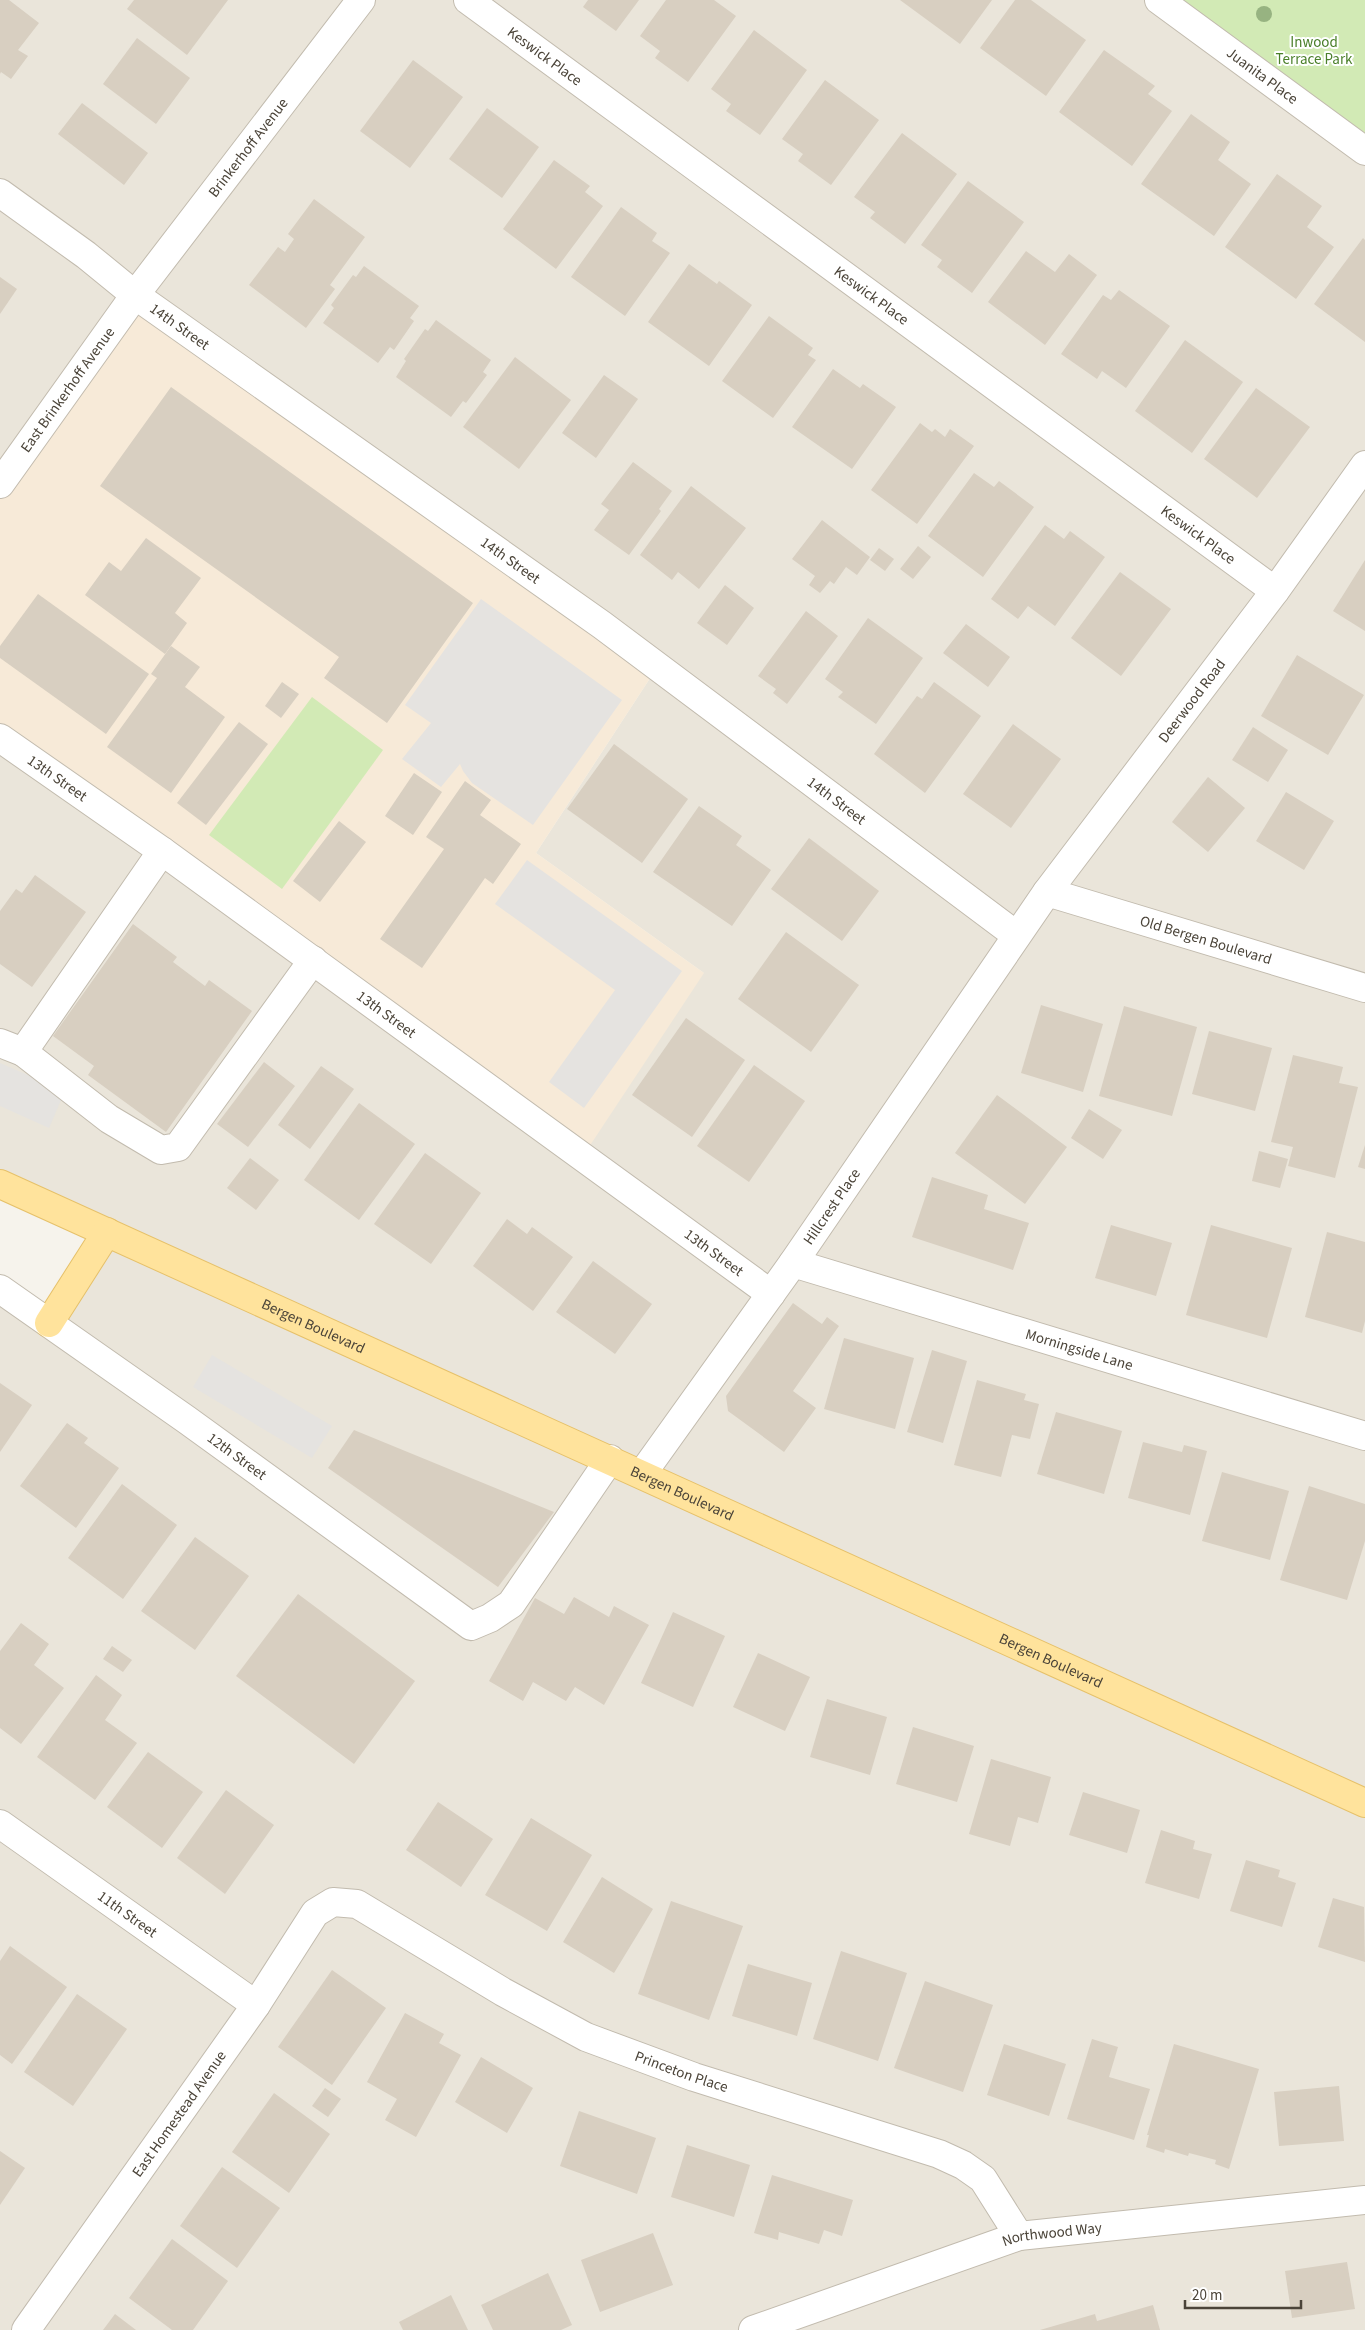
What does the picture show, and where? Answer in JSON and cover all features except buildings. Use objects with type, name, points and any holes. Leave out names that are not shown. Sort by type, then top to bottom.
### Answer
[{"type":"main road","name":"Bergen Boulevard","points":[[0,1184],[1365,1803]]},
{"type":"main road","points":[[49,1323],[107,1232]]},
{"type":"street","name":"Brinkerhoff Avenue","points":[[135,296],[361,0]]},
{"type":"street","name":"Keswick Place","points":[[468,0],[1275,591]]},
{"type":"street","name":"Juanita Place","points":[[1159,0],[1365,151]]},
{"type":"street","name":"14th Street","points":[[0,193],[86,255],[135,296],[602,625],[1016,935]]},
{"type":"street","name":"East Brinkerhoff Avenue","points":[[0,484],[135,296]]},
{"type":"street","name":"Deerwood Road","points":[[1016,935],[1046,892],[1275,591],[1365,466]]},
{"type":"street","name":"13th Street","points":[[0,738],[162,851],[771,1294]]},
{"type":"street","points":[[162,851],[12,1048],[109,1119],[161,1150],[178,1147],[313,960]]},
{"type":"street","name":"Old Bergen Boulevard","points":[[1046,892],[1365,988]]},
{"type":"street","name":"Hillcrest Place","points":[[642,1474],[793,1264],[1016,935]]},
{"type":"street","name":"Morningside Lane","points":[[793,1264],[1365,1436]]},
{"type":"street","name":"12th Street","points":[[0,1289],[471,1626],[512,1604],[610,1459]]},
{"type":"street","name":"11th Street","points":[[0,1824],[256,2005]]},
{"type":"street","name":"East Homestead Avenue","points":[[26,2330],[256,2005],[315,1913],[334,1902]]},
{"type":"street","name":"Princeton Place","points":[[334,1902],[357,1904],[503,1992],[586,2037],[694,2077],[939,2154],[963,2165],[983,2179],[1019,2236]]},
{"type":"street","name":"Northwood Way","points":[[753,2330],[1019,2236],[1365,2200]]},
{"type":"shaded area","points":[[0,0],[1159,0],[1365,151],[1365,2330],[0,2330],[0,1289],[49,1323],[107,1233],[0,1184],[0,739],[704,973],[536,853],[658,666],[0,484]]},
{"type":"shaded area","points":[[135,295],[658,666],[536,853],[704,973],[583,1156],[0,738],[0,484]]},
{"type":"shaded area","points":[[481,599],[622,700],[533,825],[472,783],[460,764],[441,787],[402,759],[431,723],[405,705]]},
{"type":"shaded area","points":[[527,860],[682,971],[584,1108],[549,1082],[615,990],[495,904]]},
{"type":"shaded area","points":[[0,1063],[65,1091],[49,1128],[0,1106]]},
{"type":"shaded area","points":[[212,1355],[332,1426],[312,1458],[193,1387]]},
{"type":"green space","name":"Inwood Terrace Park","points":[[1159,0],[1365,0],[1365,151]]},
{"type":"green space","points":[[312,697],[383,750],[282,889],[209,835]]}]
